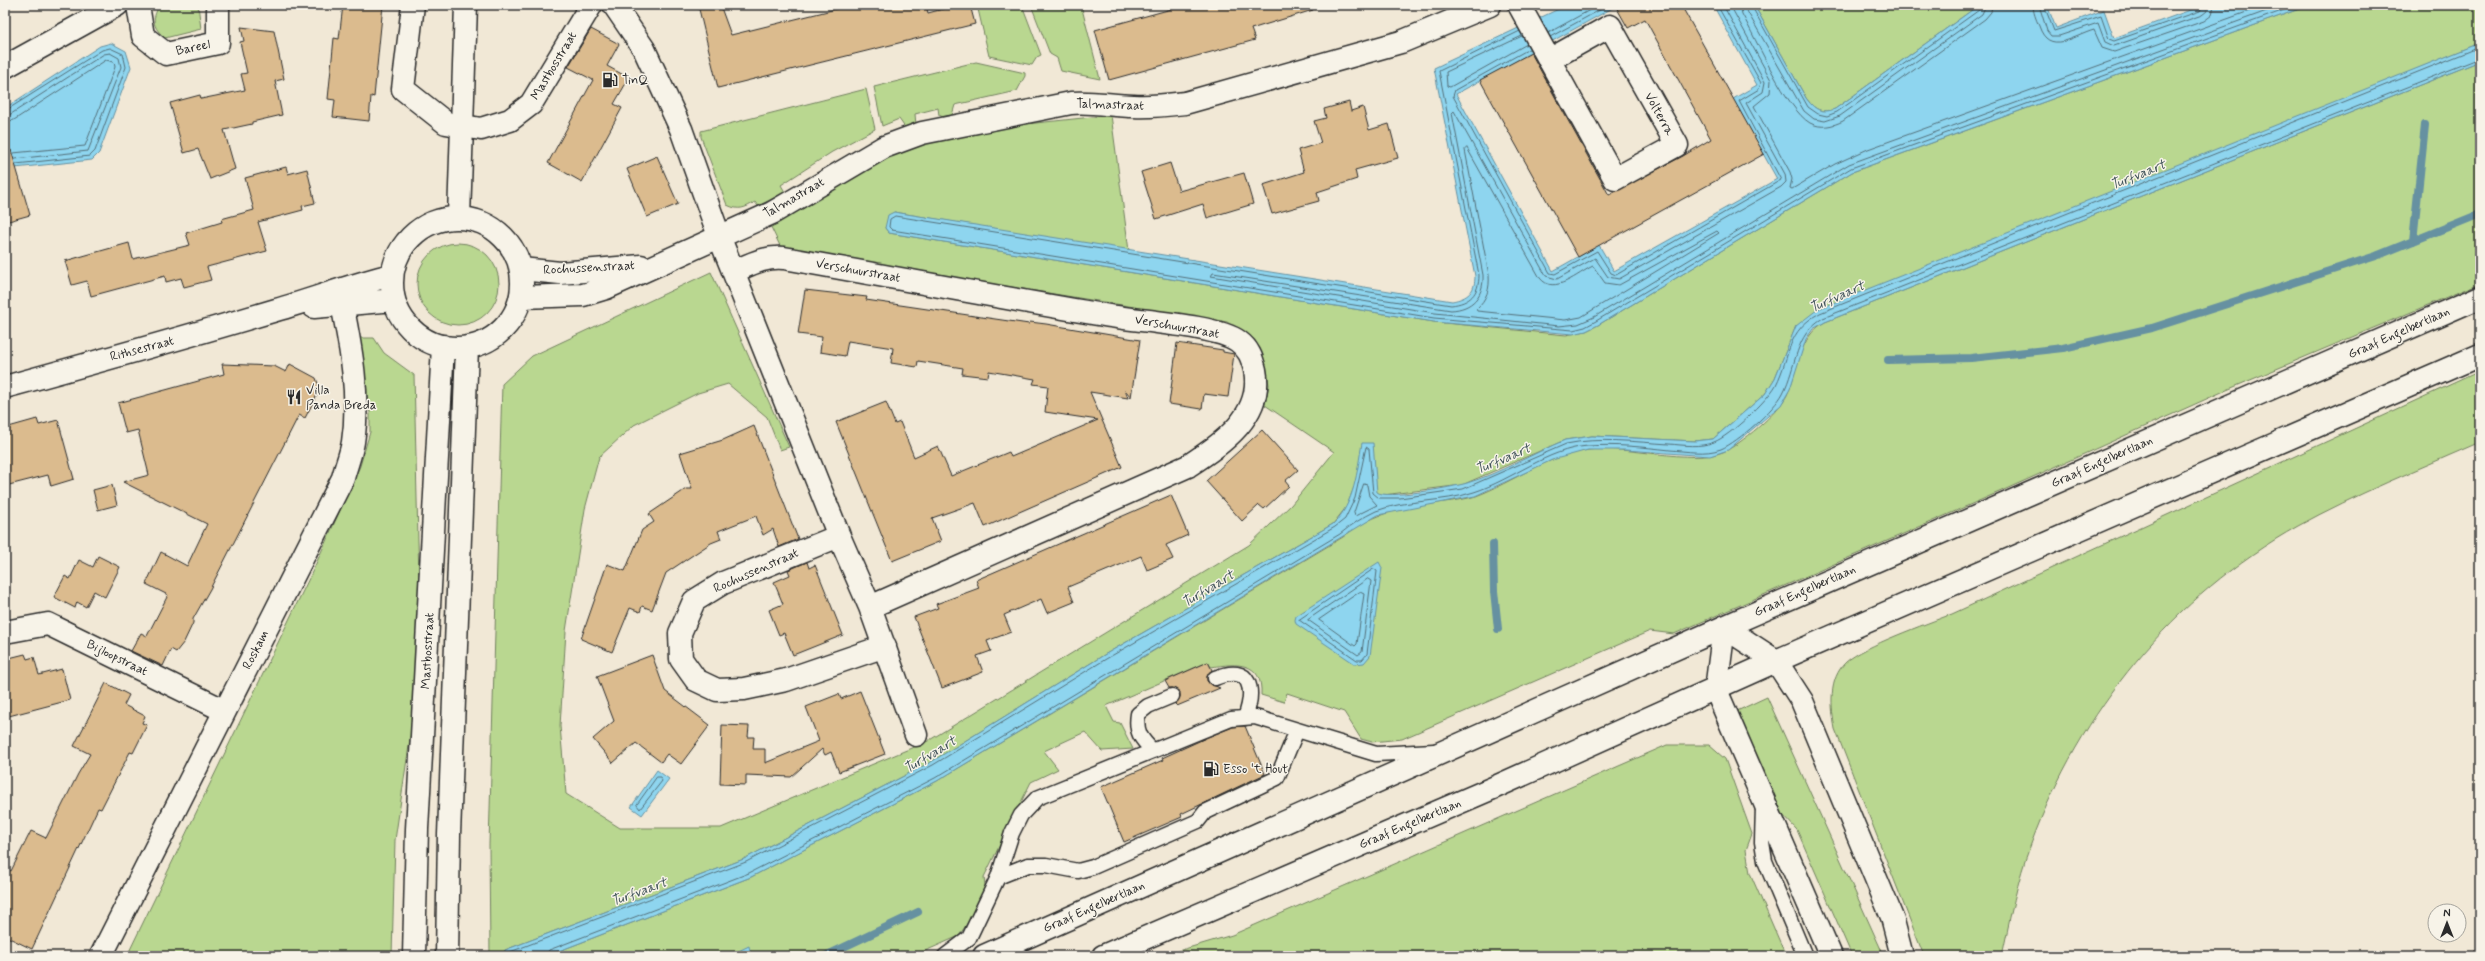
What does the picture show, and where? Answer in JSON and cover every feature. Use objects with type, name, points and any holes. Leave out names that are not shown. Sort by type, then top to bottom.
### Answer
[{"type":"street","points":[[5,67],[117,5]]},
{"type":"street","name":"Bareel","points":[[138,5],[143,36],[166,54],[218,43],[218,5]]},
{"type":"street","name":"Mastbosstraat","points":[[412,5],[402,89],[446,123],[481,129],[510,120],[531,104],[591,5]]},
{"type":"street","points":[[459,217],[466,5]]},
{"type":"street","points":[[614,5],[644,49],[681,130],[719,236],[735,271],[839,536],[870,607],[916,735]]},
{"type":"street","name":"Talmastraat","points":[[719,236],[772,212],[874,151],[922,132],[1071,103],[1090,102],[1113,105],[1160,106],[1185,102],[1401,42],[1490,5]]},
{"type":"street","name":"Volterra","points":[[1524,14],[1615,179],[1677,145],[1610,26],[1546,53]]},
{"type":"street","points":[[459,217],[483,222],[496,230],[507,240],[516,253],[522,269],[521,297],[510,322],[501,331],[485,342],[467,347],[443,346],[426,340],[412,330],[401,316],[394,300],[392,275],[397,257],[403,245],[417,231],[434,221],[459,217]]},
{"type":"street","name":"Rochussenstraat","points":[[521,297],[583,295],[606,288],[719,236]]},
{"type":"street","name":"Verschuurstraat","points":[[735,271],[763,260],[784,258],[1105,316],[1218,332],[1238,341],[1251,355],[1255,374],[1255,393],[1247,416],[1226,440],[1188,466],[870,607]]},
{"type":"street","name":"Rochussenstraat","points":[[522,269],[560,272],[656,265]]},
{"type":"street","name":"Rithsestraat","points":[[5,387],[278,310],[341,296],[392,275]]},
{"type":"street","name":"Rithsestraat","points":[[341,296],[394,300]]},
{"type":"street","name":"Roskam","points":[[101,956],[343,478],[353,442],[355,406],[348,330],[341,296]]},
{"type":"street","name":"Graaf Engelbertlaan","points":[[984,956],[1724,627],[2480,297]]},
{"type":"street","name":"Mastbosstraat","points":[[414,956],[417,829],[443,346]]},
{"type":"street","name":"Mastbosstraat","points":[[447,956],[449,819],[467,347]]},
{"type":"street","name":"Graaf Engelbertlaan","points":[[1103,956],[1716,690],[1776,661],[2480,355]]},
{"type":"street","name":"Rochussenstraat","points":[[839,536],[723,583],[694,601],[680,633],[681,659],[696,680],[717,690],[744,688],[786,680],[885,646]]},
{"type":"street","name":"Bijloopstraat","points":[[5,632],[48,624],[225,711]]},
{"type":"street","points":[[1831,956],[1716,690],[1724,627],[1776,661],[1802,701],[1892,917],[1902,956]]},
{"type":"lane","points":[[1215,678],[1235,673],[1244,676],[1247,680],[1251,696],[1244,718]]},
{"type":"lane","points":[[1153,751],[1139,737],[1136,725],[1138,714],[1148,706],[1172,696]]},
{"type":"lane","name":"Graaf Engelbertlaan","points":[[945,956],[969,938],[998,877],[1012,833],[1021,815],[1037,798],[1231,719],[1254,717],[1376,754],[1447,750]]},
{"type":"lane","points":[[998,877],[1028,865],[1046,865],[1078,871],[1093,867],[1198,821],[1205,812],[1277,778],[1297,730]]},
{"type":"lane","points":[[1763,798],[1762,842],[1766,861],[1805,956]]},
{"type":"green space","points":[[198,5],[201,29],[165,38],[154,24],[154,20],[159,6]]},
{"type":"green space","points":[[977,5],[1022,5],[1041,55],[1037,57],[1032,65],[989,56]]},
{"type":"green space","points":[[1031,5],[1081,5],[1100,79],[1061,71],[1057,58],[1050,54]]},
{"type":"green space","points":[[1754,5],[1979,5],[1835,109],[1822,111],[1815,108],[1806,98]]},
{"type":"green space","points":[[2310,5],[2480,5],[2480,43],[1796,326],[1775,378],[1765,394],[1713,439],[1695,441],[1592,436],[1565,440],[1462,485],[1383,495],[1354,487],[1347,506],[1333,524],[1104,655],[931,762],[744,859],[505,950],[505,956],[490,956],[489,845],[502,384],[532,356],[711,272],[789,447],[780,450],[767,417],[728,384],[698,393],[634,425],[599,457],[585,509],[566,631],[560,726],[566,794],[620,828],[721,828],[928,741],[1249,545],[1291,505],[1334,452],[1265,405],[1269,385],[1266,366],[1255,340],[1227,322],[782,250],[770,225],[865,168],[919,143],[975,134],[1008,126],[1111,115],[1129,251],[894,212],[885,228],[889,233],[1434,322],[1566,335],[1586,331],[1598,325],[1852,172]]},
{"type":"green space","points":[[2480,61],[2480,283],[2222,392],[2006,489],[1674,634],[1650,631],[1402,739],[1372,742],[1361,739],[1344,712],[1287,693],[1284,702],[1261,695],[1258,676],[1253,670],[1239,665],[1211,667],[1208,662],[1106,706],[1114,722],[1120,723],[1133,749],[1102,751],[1085,732],[1044,751],[1058,769],[1031,782],[984,877],[986,894],[959,936],[914,956],[546,956],[751,877],[937,781],[1343,537],[1367,521],[1390,512],[1403,509],[1476,496],[1559,457],[1588,450],[1621,450],[1677,456],[1710,455],[1723,452],[1739,443],[1749,435],[1768,419],[1783,402],[1791,385],[1804,345],[1816,328],[1825,322]]},
{"type":"green space","points":[[976,62],[1025,73],[1025,76],[1017,91],[955,105],[952,115],[943,117],[939,115],[938,108],[915,114],[916,125],[906,129],[899,119],[882,126],[874,87]]},
{"type":"green space","points":[[866,89],[875,129],[832,152],[781,185],[785,192],[758,206],[755,202],[742,208],[735,208],[727,205],[701,137],[701,131]]},
{"type":"green space","points":[[458,243],[474,247],[487,255],[495,268],[499,284],[495,300],[487,313],[474,321],[458,325],[442,321],[429,313],[421,300],[417,284],[421,268],[429,255],[442,247]]},
{"type":"green space","points":[[357,338],[374,338],[384,353],[414,375],[419,581],[411,732],[395,840],[392,956],[127,956],[314,568],[360,466],[370,432],[370,413]]},
{"type":"green space","points":[[2480,371],[2480,442],[2342,503],[2298,526],[2253,554],[2210,587],[2172,622],[2136,661],[2104,703],[2076,748],[2051,795],[2031,844],[2022,871],[2002,956],[1924,956],[1835,729],[1832,712],[1832,694],[1836,677],[1846,662],[1866,649],[1881,642],[1952,614]]},
{"type":"green space","points":[[1767,697],[1884,956],[1852,956],[1797,830],[1780,812],[1737,711]]},
{"type":"green space","points":[[1667,745],[1709,745],[1725,759],[1752,834],[1746,850],[1750,873],[1786,956],[1161,956],[1232,935]]},
{"type":"water","points":[[1567,5],[1618,5],[1456,94],[1553,271],[1599,245],[1614,271],[1777,179],[1733,99],[1757,85],[1713,5],[1754,5],[1806,98],[1818,110],[1826,111],[1835,109],[1979,5],[2047,5],[2056,28],[2104,10],[2114,38],[2204,5],[2310,5],[1852,172],[1598,325],[1586,331],[1573,334],[1434,322],[889,233],[885,228],[888,215],[894,212],[1452,301],[1458,300],[1470,293],[1474,286],[1475,276],[1434,68]]},
{"type":"water","points":[[111,43],[126,51],[131,67],[99,153],[92,160],[5,169],[5,108],[100,46]]},
{"type":"water","points":[[2480,43],[2480,61],[1825,322],[1813,329],[1806,339],[1790,389],[1781,405],[1728,450],[1710,456],[1625,450],[1588,450],[1552,460],[1475,496],[1378,515],[937,781],[751,877],[546,956],[505,956],[505,950],[744,859],[931,762],[1104,655],[1333,524],[1340,516],[1351,497],[1362,443],[1373,443],[1377,492],[1393,495],[1435,490],[1467,483],[1503,469],[1565,440],[1592,436],[1695,441],[1713,439],[1765,394],[1775,378],[1796,326],[1818,309]]},
{"type":"water","points":[[1379,562],[1382,568],[1370,656],[1364,663],[1355,664],[1296,624],[1295,620],[1296,616]]},
{"type":"water","points":[[657,770],[669,779],[642,815],[631,807]]},
{"type":"water","points":[[749,946],[751,956],[728,956]]},
{"type":"building","points":[[343,5],[383,5],[374,97],[371,96],[369,121],[333,117],[335,100],[328,99],[334,38],[339,39]]},
{"type":"building","points":[[698,5],[720,5],[731,35],[852,5],[926,5],[928,13],[958,5],[970,5],[975,24],[718,88]]},
{"type":"building","points":[[1186,5],[1312,5],[1313,10],[1251,29],[1255,40],[1109,80],[1095,30]]},
{"type":"building","points":[[1615,5],[1681,5],[1764,154],[1578,257],[1480,80],[1531,53],[1609,195],[1683,156],[1711,139],[1645,19],[1628,28]]},
{"type":"building","points":[[241,27],[274,31],[284,79],[275,81],[282,115],[252,122],[252,124],[224,130],[235,169],[210,179],[198,149],[184,153],[170,103],[200,95],[201,99],[245,90],[241,74],[247,73],[240,42],[244,41]]},
{"type":"building","points":[[591,29],[619,44],[607,66],[629,78],[614,104],[622,108],[582,182],[548,163],[593,80],[568,67]]},
{"type":"building","points":[[1349,102],[1351,111],[1363,107],[1369,130],[1389,124],[1398,158],[1355,170],[1357,179],[1317,192],[1319,201],[1272,214],[1263,185],[1304,172],[1298,150],[1321,143],[1314,121],[1326,118],[1324,109]]},
{"type":"building","points":[[5,150],[11,150],[30,215],[5,222]]},
{"type":"building","points":[[657,156],[678,204],[647,217],[627,169]]},
{"type":"building","points":[[1170,163],[1179,191],[1244,173],[1253,204],[1207,218],[1203,204],[1156,219],[1141,172]]},
{"type":"building","points":[[286,167],[288,174],[307,169],[315,203],[302,206],[303,210],[258,222],[267,251],[207,267],[211,280],[184,287],[181,278],[166,282],[165,276],[91,296],[87,281],[72,285],[65,261],[129,243],[133,259],[190,245],[186,233],[222,222],[221,219],[254,210],[245,178]]},
{"type":"building","points":[[805,290],[867,297],[866,300],[1029,324],[1030,322],[1046,324],[1140,340],[1131,397],[1125,390],[1128,398],[1090,392],[1122,467],[985,527],[975,503],[932,518],[941,541],[892,561],[836,422],[886,402],[895,424],[900,422],[914,457],[938,446],[951,476],[1009,452],[1011,457],[1098,420],[1045,412],[1048,386],[1033,384],[1035,379],[989,371],[988,377],[962,374],[963,368],[918,361],[917,367],[891,363],[893,348],[848,341],[845,356],[820,352],[822,337],[798,334]]},
{"type":"building","points":[[1177,343],[1223,350],[1223,352],[1234,354],[1228,397],[1204,394],[1202,409],[1169,404]]},
{"type":"building","points":[[222,364],[274,366],[286,372],[290,364],[316,378],[320,389],[305,418],[299,415],[210,589],[193,619],[193,623],[184,642],[176,652],[171,649],[163,666],[131,651],[141,633],[147,636],[168,595],[146,584],[161,552],[187,566],[207,524],[123,482],[149,475],[138,430],[126,433],[118,403],[224,374]]},
{"type":"building","points":[[37,419],[39,425],[58,420],[74,479],[51,486],[48,475],[5,486],[5,428]]},
{"type":"building","points":[[754,426],[798,539],[779,547],[773,529],[763,535],[756,516],[718,531],[721,539],[711,543],[666,573],[652,610],[642,606],[640,612],[630,608],[612,652],[581,639],[607,564],[625,571],[642,530],[654,522],[649,514],[686,489],[692,489],[680,453],[723,440]]},
{"type":"building","points":[[1262,430],[1298,470],[1285,481],[1289,486],[1264,509],[1259,505],[1242,521],[1206,481]]},
{"type":"building","points":[[112,485],[117,505],[98,510],[93,490]]},
{"type":"building","points":[[1171,495],[1188,535],[1166,545],[1173,559],[1147,570],[1141,556],[1068,587],[1074,602],[1047,613],[1041,599],[1004,615],[1011,632],[987,641],[991,651],[977,656],[983,672],[942,688],[914,617],[938,608],[936,604],[979,588],[976,580]]},
{"type":"building","points":[[98,556],[120,567],[105,597],[94,591],[86,607],[77,602],[75,608],[54,597],[65,576],[70,579],[79,560],[93,567]]},
{"type":"building","points":[[807,562],[809,568],[815,565],[843,635],[793,655],[784,633],[779,635],[769,610],[783,604],[774,582],[790,575],[788,570]]},
{"type":"building","points":[[25,654],[27,659],[34,657],[39,675],[62,669],[70,700],[5,717],[5,659]]},
{"type":"building","points":[[652,655],[665,691],[710,725],[681,764],[667,754],[661,762],[636,743],[613,763],[593,739],[614,721],[597,676]]},
{"type":"building","points":[[1208,662],[1212,670],[1207,676],[1207,681],[1210,684],[1220,688],[1177,706],[1175,704],[1180,697],[1180,692],[1173,688],[1169,688],[1165,681]]},
{"type":"building","points":[[106,683],[129,695],[124,705],[145,716],[142,723],[147,725],[133,753],[130,752],[101,809],[98,808],[32,949],[5,936],[5,868],[11,871],[31,831],[46,838],[78,774],[90,754],[74,746]]},
{"type":"building","points":[[860,691],[885,754],[839,772],[831,752],[825,755],[822,749],[791,777],[746,775],[746,785],[720,784],[722,725],[749,726],[748,737],[754,737],[753,749],[765,749],[765,763],[819,741],[806,707],[839,694],[841,699]]},
{"type":"building","points":[[1245,726],[1265,774],[1181,814],[1182,817],[1124,842],[1101,787],[1163,760],[1162,758],[1208,737],[1233,727]]},
{"type":"waterway","points":[[2413,241],[2425,125]]},
{"type":"waterway","points":[[1888,360],[1971,358],[2063,348],[2152,328],[2376,256],[2480,214]]},
{"type":"waterway","points":[[1493,544],[1494,591],[1498,629]]},
{"type":"waterway","points":[[825,956],[918,912]]},
{"type":"place","name":"TinQ","points":[[610,80]]},
{"type":"place","name":"Villa Panda Breda","points":[[294,397]]},
{"type":"place","name":"Esso 't Hout","points":[[1211,769]]},
{"type":"water label","name":"Turfvaart","points":[[2138,175]]},
{"type":"water label","name":"Turfvaart","points":[[1837,297]]},
{"type":"water label","name":"Turfvaart","points":[[1503,459]]},
{"type":"water label","name":"Turfvaart","points":[[1208,589]]},
{"type":"water label","name":"Turfvaart","points":[[930,755]]},
{"type":"water label","name":"Turfvaart","points":[[639,892]]}]
